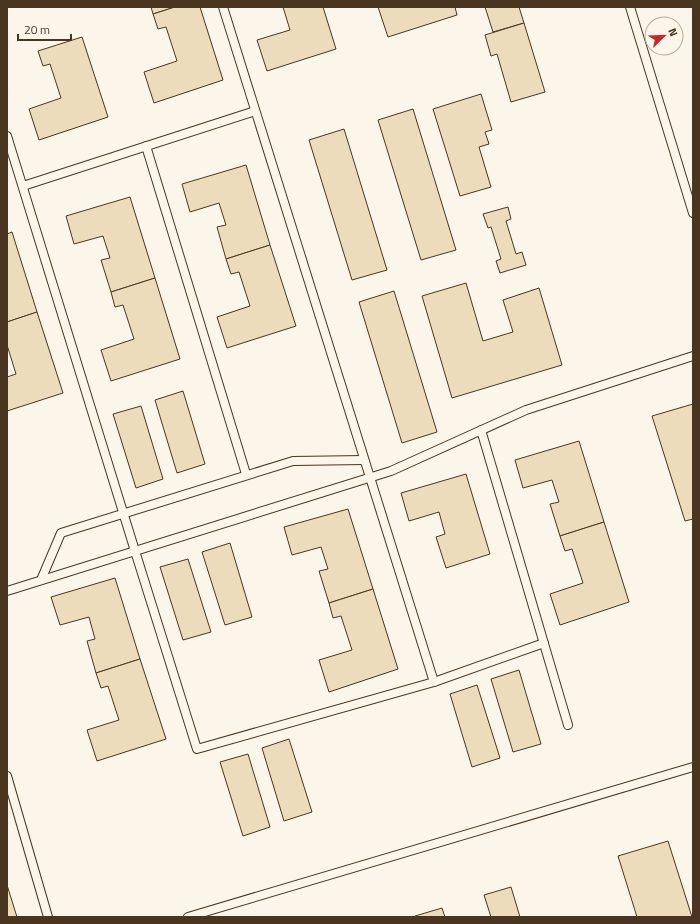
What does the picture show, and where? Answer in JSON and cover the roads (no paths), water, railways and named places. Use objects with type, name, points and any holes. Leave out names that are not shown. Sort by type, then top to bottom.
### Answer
[{"type":"lane","points":[[223,7],[434,682]]},
{"type":"lane","points":[[630,7],[693,213]]},
{"type":"lane","points":[[22,186],[255,111]]},
{"type":"lane","points":[[7,136],[134,550],[197,748],[434,682],[544,643]]},
{"type":"lane","points":[[146,146],[246,474]]},
{"type":"lane","points":[[7,590],[390,471],[526,410],[693,356]]},
{"type":"lane","points":[[481,430],[568,725]]},
{"type":"lane","points":[[41,580],[61,532],[246,474],[293,461],[364,460]]},
{"type":"lane","points":[[188,917],[693,767]]},
{"type":"lane","points":[[7,776],[48,917]]}]
